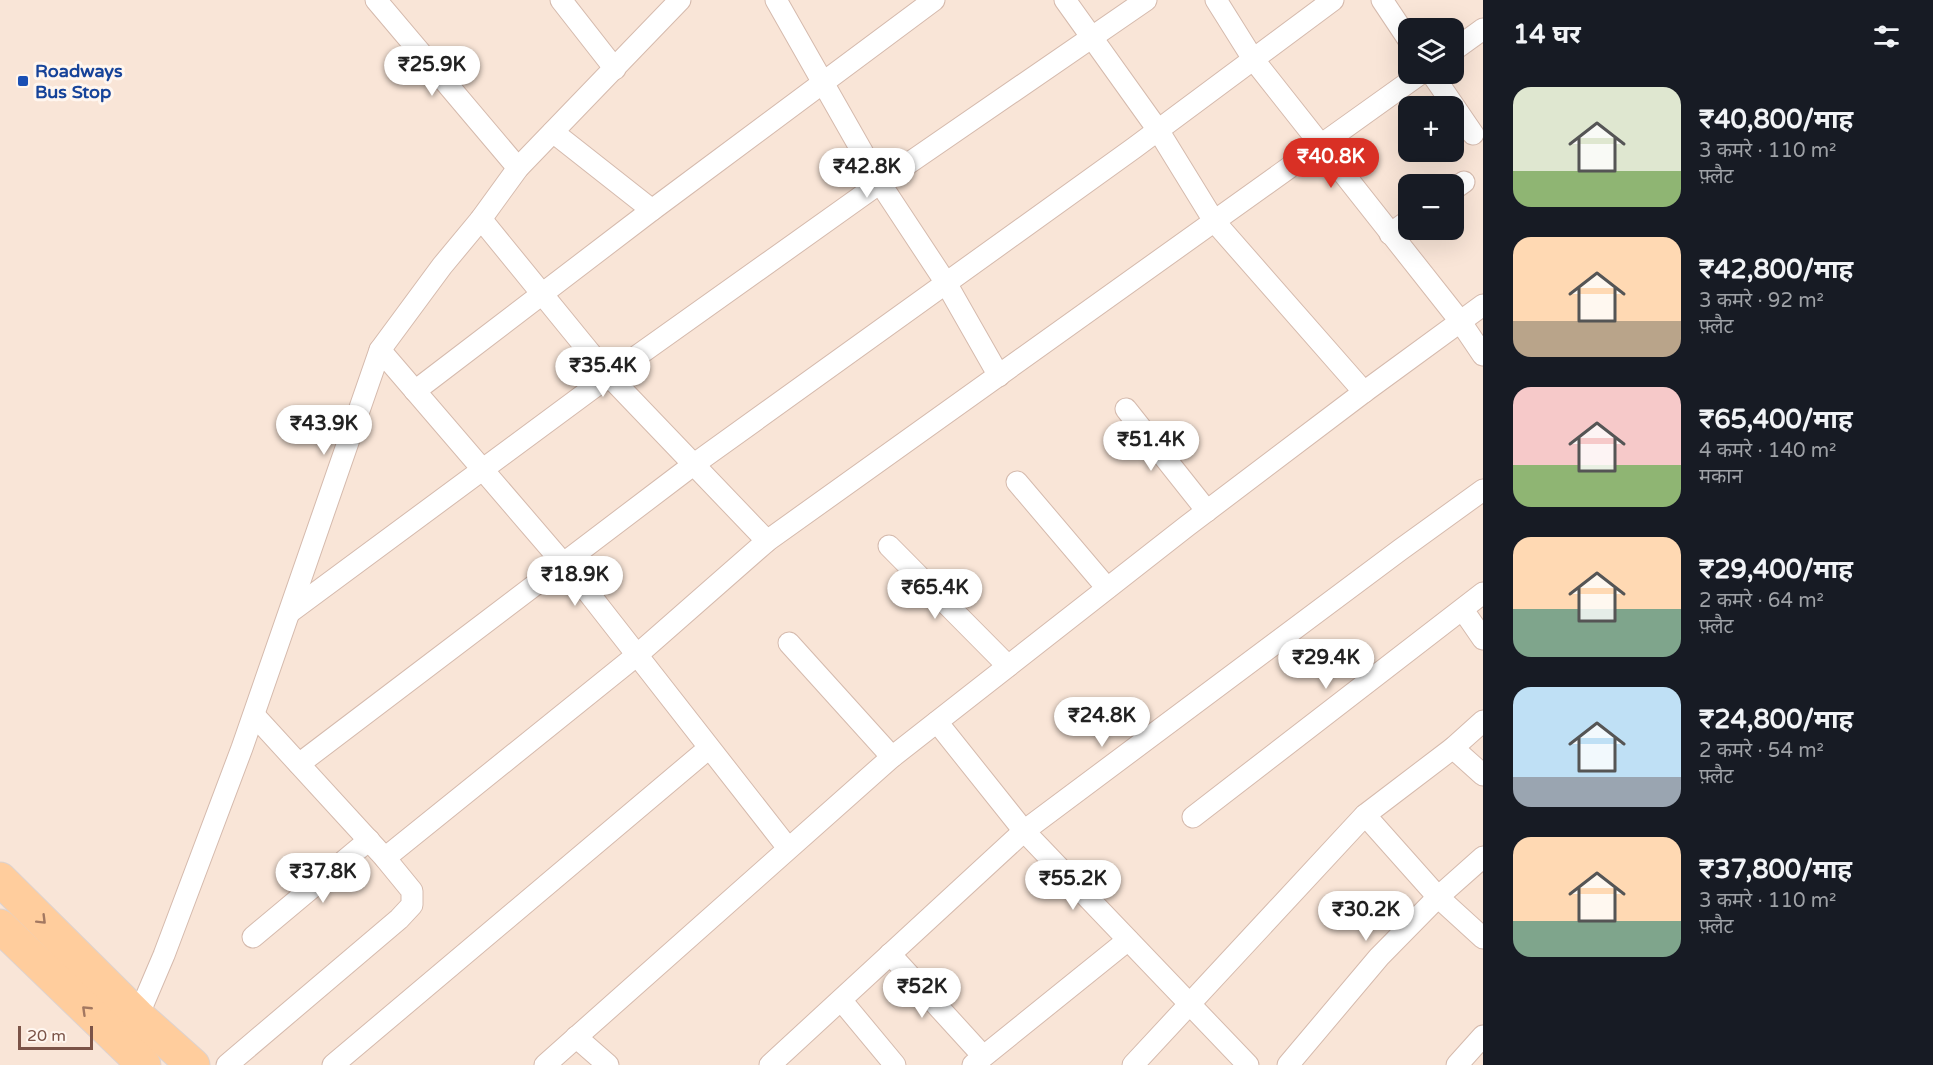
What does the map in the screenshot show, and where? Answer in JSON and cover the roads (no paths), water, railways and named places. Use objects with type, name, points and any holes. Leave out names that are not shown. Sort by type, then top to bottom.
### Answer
[{"type":"main road","points":[[0,879],[138,1016],[193,1065]]},
{"type":"main road","points":[[0,926],[144,1065]]},
{"type":"street","points":[[376,0],[518,168]]},
{"type":"street","points":[[561,0],[615,69]]},
{"type":"street","points":[[138,1016],[164,955],[254,715],[380,350],[518,168],[680,0]]},
{"type":"street","points":[[776,0],[880,183],[946,283],[999,376]]},
{"type":"street","points":[[415,391],[652,210],[934,0]]},
{"type":"street","points":[[1065,0],[1158,129],[1214,221],[1364,392]]},
{"type":"street","points":[[290,612],[609,376],[880,183],[1146,0]]},
{"type":"street","points":[[1216,0],[1253,59],[1460,321],[1483,355]]},
{"type":"street","points":[[299,764],[693,465],[1333,0]]},
{"type":"street","points":[[1382,0],[1398,24]]},
{"type":"street","points":[[1464,43],[1482,31]]},
{"type":"street","points":[[385,858],[637,655],[767,542],[1406,84]]},
{"type":"street","points":[[1439,84],[1473,134]]},
{"type":"street","points":[[553,132],[652,210]]},
{"type":"street","points":[[481,219],[609,376],[767,542]]},
{"type":"street","points":[[1390,234],[1398,228]]},
{"type":"street","points":[[545,1065],[892,757],[1207,511],[1483,305]]},
{"type":"street","points":[[380,350],[564,564],[788,848]]},
{"type":"street","points":[[1126,409],[1207,511]]},
{"type":"street","points":[[1017,482],[1107,588]]},
{"type":"street","points":[[770,1065],[1024,831],[1483,490]]},
{"type":"street","points":[[889,546],[1008,666]]},
{"type":"street","points":[[1193,817],[1483,593]]},
{"type":"street","points":[[1463,610],[1483,639]]},
{"type":"street","points":[[789,643],[892,757]]},
{"type":"street","points":[[227,1065],[408,911],[413,898],[412,891],[385,858],[254,715]]},
{"type":"street","points":[[1133,1065],[1365,816],[1453,748],[1483,721]]},
{"type":"street","points":[[937,722],[1024,831],[1248,1065]]},
{"type":"street","points":[[333,1065],[709,748]]},
{"type":"street","points":[[1453,748],[1483,775]]},
{"type":"street","points":[[1365,816],[1438,897],[1483,938]]},
{"type":"street","points":[[253,937],[369,840]]},
{"type":"street","points":[[1288,1065],[1379,957],[1438,897],[1483,857]]},
{"type":"street","points":[[890,954],[978,1061],[1128,940]]},
{"type":"street","points":[[841,1000],[895,1065]]},
{"type":"street","points":[[1457,1065],[1483,1036]]},
{"type":"street","points":[[576,1037],[608,1065]]},
{"type":"place","name":"Roadways Bus Stop","points":[[23,81]]}]
